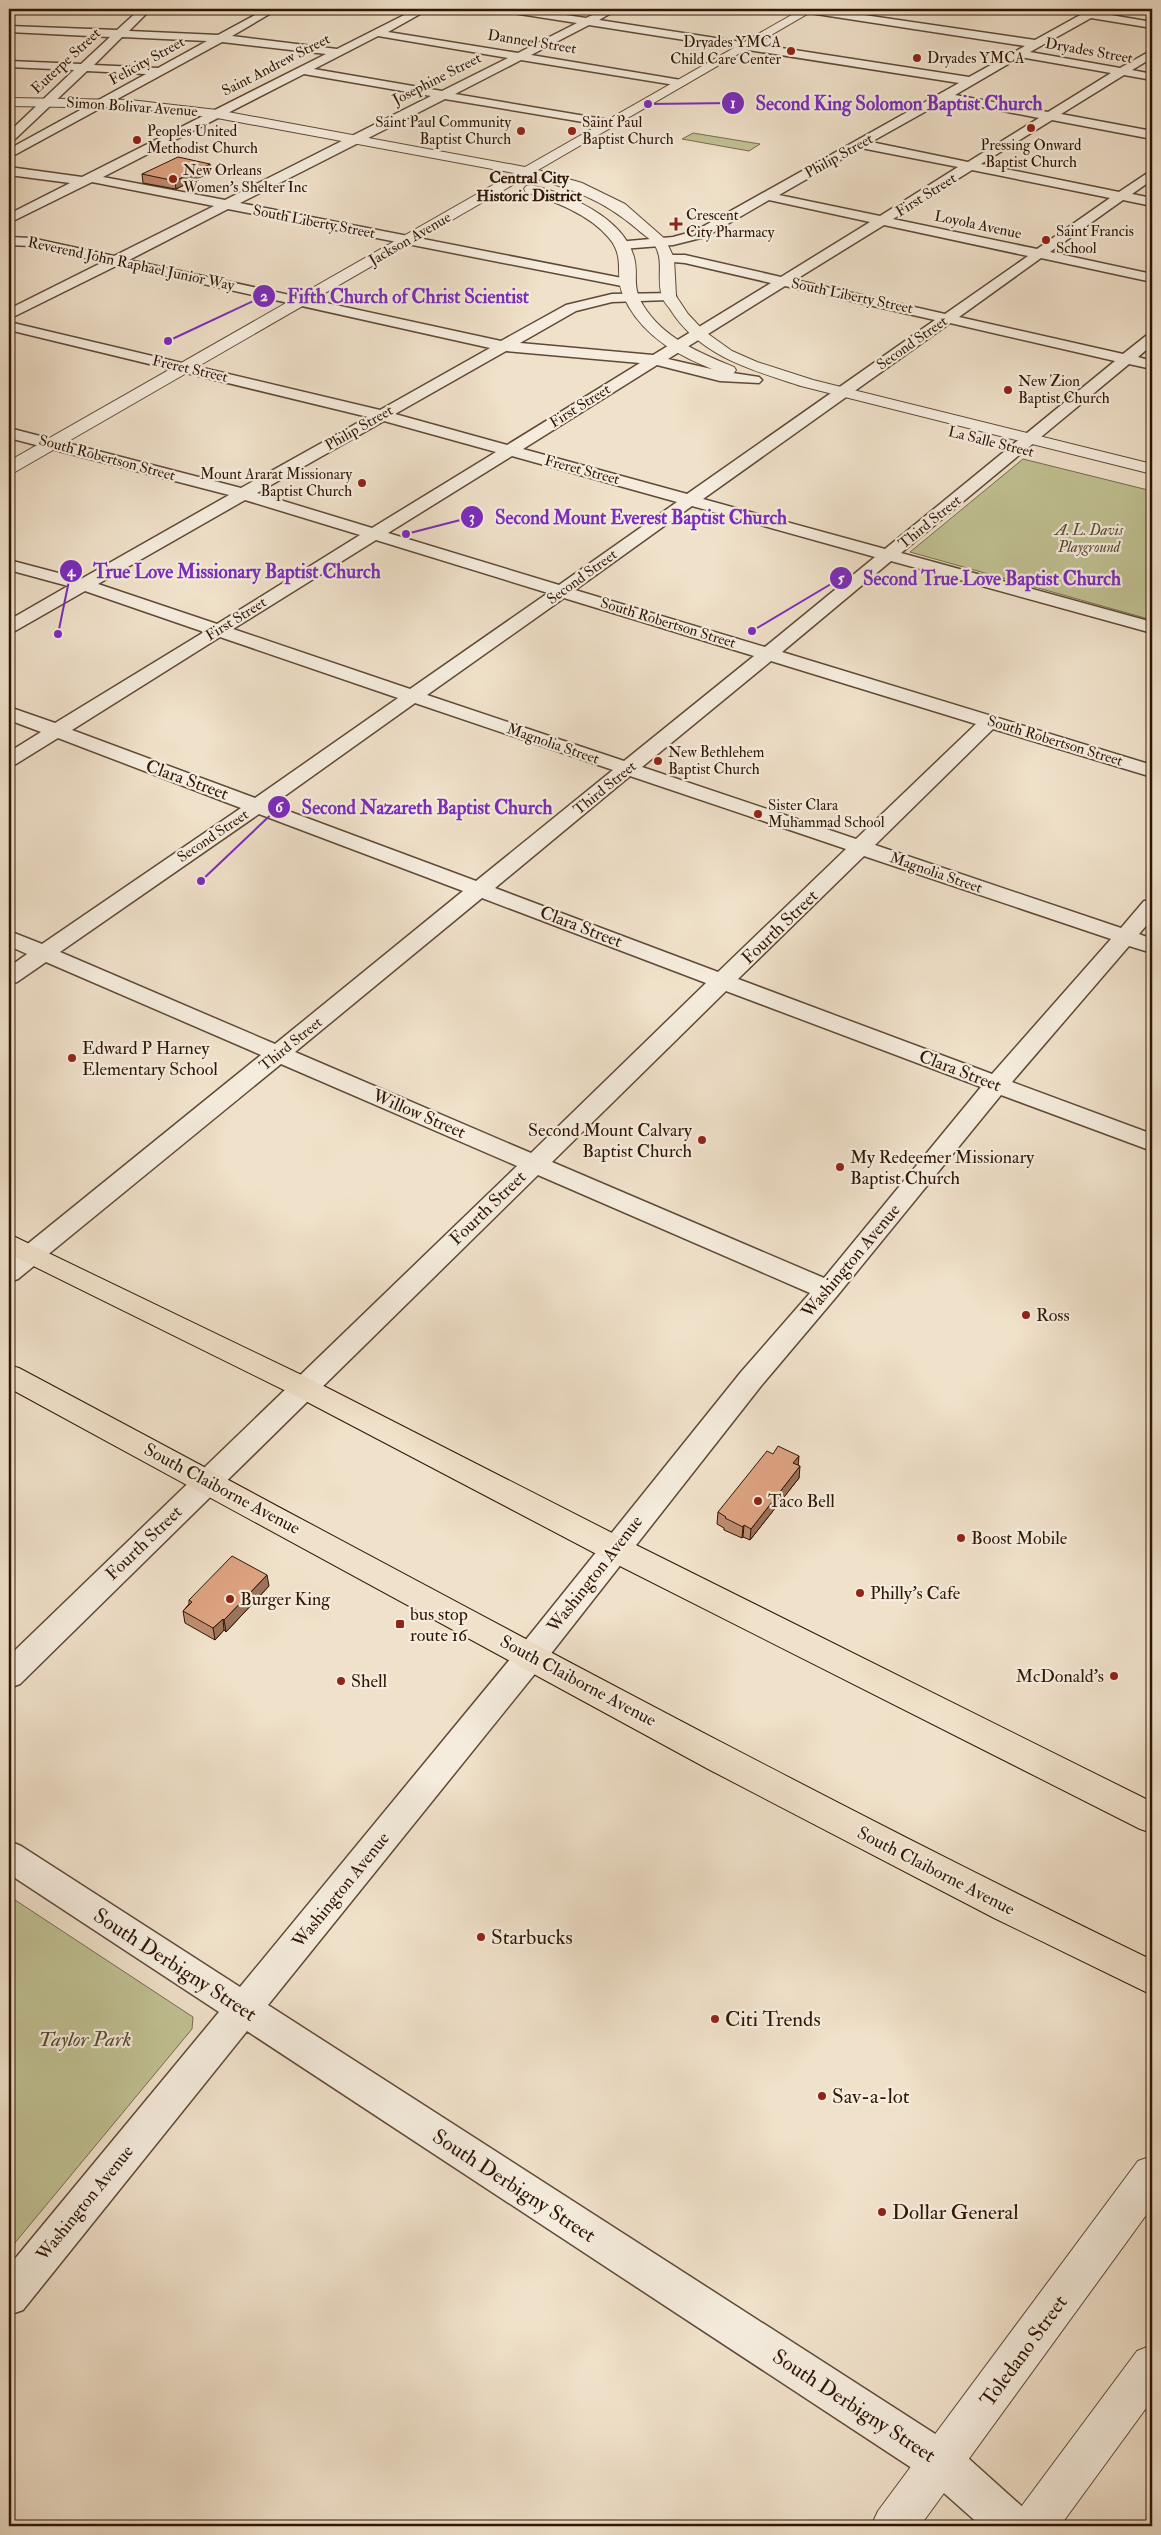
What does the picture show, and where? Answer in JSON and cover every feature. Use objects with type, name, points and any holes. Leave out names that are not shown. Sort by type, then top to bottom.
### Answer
[{"type":"main road","points":[[20,1248],[302,1387],[615,1548],[1152,1818]]},
{"type":"main road","name":"South Claiborne Avenue","points":[[9,1375],[821,1813],[1036,1922],[1152,1978]]},
{"type":"street","name":"Euterpe Street","points":[[9,138],[146,9]]},
{"type":"street","name":"Felicity Street","points":[[9,154],[273,9]]},
{"type":"street","name":"Saint Andrew Street","points":[[9,219],[424,9]]},
{"type":"street","points":[[506,9],[970,81]]},
{"type":"street","name":"Josephine Street","points":[[9,315],[613,9]]},
{"type":"street","points":[[807,9],[1037,44]]},
{"type":"street","name":"Jackson Avenue","points":[[9,468],[746,46],[807,9]]},
{"type":"street","points":[[1094,10],[1152,25]]},
{"type":"street","name":"Philip Street","points":[[622,246],[660,242],[700,234],[1020,54],[1094,10]]},
{"type":"street","points":[[9,29],[220,38],[336,52]]},
{"type":"street","name":"Danneel Street","points":[[377,32],[681,83]]},
{"type":"street","name":"First Street","points":[[9,760],[782,281],[884,221],[1152,53]]},
{"type":"street","name":"Dryades Street","points":[[1020,54],[1152,77]]},
{"type":"street","points":[[9,64],[160,71]]},
{"type":"street","points":[[302,70],[610,124]]},
{"type":"street","points":[[943,96],[1152,135]]},
{"type":"street","name":"Simon Bolivar Avenue","points":[[9,102],[101,103],[155,106],[217,114],[526,171],[577,186],[604,198],[634,217],[660,242],[667,258],[669,296],[682,317],[699,334],[726,354],[836,397]]},
{"type":"street","name":"Simon Bolivar Avenue","points":[[9,112],[138,116],[197,123],[430,167]]},
{"type":"street","points":[[860,144],[1152,202]]},
{"type":"street","name":"South Liberty Street","points":[[9,171],[86,180],[227,204],[408,240],[629,290]]},
{"type":"street","name":"Second Street","points":[[9,977],[257,806],[1152,174]]},
{"type":"street","points":[[485,178],[507,182],[556,198],[601,223],[622,246],[627,257],[629,290],[650,325],[678,346],[706,361],[754,380],[836,397]]},
{"type":"street","name":"Loyola Avenue","points":[[768,196],[1152,278]]},
{"type":"street","name":"Reverend John Raphael Junior Way","points":[[9,241],[31,242],[117,260],[303,300],[502,346],[654,360],[720,376],[754,380]]},
{"type":"street","name":"South Liberty Street","points":[[667,258],[685,259],[1152,365]]},
{"type":"street","name":"Philip Street","points":[[9,627],[502,346],[582,304],[629,290],[669,296]]},
{"type":"street","name":"Freret Street","points":[[9,326],[382,415],[1152,628]]},
{"type":"street","name":"Third Street","points":[[9,1273],[20,1248],[279,1053],[1152,338]]},
{"type":"street","name":"La Salle Street","points":[[836,397],[1024,444],[1152,482]]},
{"type":"street","name":"South Robertson Street","points":[[9,432],[243,494],[1152,771]]},
{"type":"street","name":"La Salle Street","points":[[1024,444],[1152,469]]},
{"type":"street","name":"Magnolia Street","points":[[9,565],[84,585],[1152,946]]},
{"type":"street","name":"Clara Street","points":[[9,714],[481,889],[1152,1143]]},
{"type":"street","name":"Fourth Street","points":[[9,1675],[302,1387],[725,981],[990,721]]},
{"type":"street","name":"Washington Avenue","points":[[9,2296],[530,1656],[751,1379],[828,1290],[996,1085],[1152,906]]},
{"type":"street","name":"Willow Street","points":[[9,938],[828,1290]]},
{"type":"street","name":"South Derbigny Street","points":[[9,1856],[942,2463],[1012,2526]]},
{"type":"street","name":"Toledano Street","points":[[894,2526],[1152,2175]]},
{"type":"street","points":[[1033,2526],[1152,2366]]},
{"type":"green space","points":[[693,133],[760,144],[749,151],[682,139]]},
{"type":"green space","name":"A. L. Davis Playground","points":[[1023,459],[1152,491],[1152,620],[910,552]]},
{"type":"green space","name":"Taylor Park","points":[[9,1896],[193,2017],[192,2029],[9,2250]]},
{"type":"building","points":[[178,157],[210,164],[175,181],[142,174]]},
{"type":"building","name":"Taco Bell","points":[[778,1446],[799,1456],[793,1463],[800,1466],[751,1529],[725,1518],[718,1512],[767,1451],[773,1454]]},
{"type":"building","name":"Burger King","points":[[232,1556],[267,1575],[224,1620],[213,1628],[183,1611],[192,1602],[189,1600]]},
{"type":"place","name":"Dryades YMCA Child Care Center","points":[[791,51]]},
{"type":"place","name":"Dryades YMCA","points":[[917,58]]},
{"type":"place","name":"Second King Solomon Baptist Church","points":[[648,104]]},
{"type":"place","name":"Pressing Onward Baptist Church","points":[[1031,128]]},
{"type":"place","name":"Saint Paul Community Baptist Church","points":[[521,131]]},
{"type":"place","name":"Saint Paul Baptist Church","points":[[572,131]]},
{"type":"place","name":"Peoples United Methodist Church","points":[[137,140]]},
{"type":"place","name":"New Orleans Women's Shelter Inc","points":[[173,179]]},
{"type":"place","name":"Crescent City Pharmacy","points":[[676,224]]},
{"type":"place","name":"Saint Francis School","points":[[1046,240]]},
{"type":"place","name":"Fifth Church of Christ Scientist","points":[[168,341]]},
{"type":"place","name":"New Zion Baptist Church","points":[[1008,390]]},
{"type":"place","name":"Mount Ararat Missionary Baptist Church","points":[[362,483]]},
{"type":"place","name":"Second Mount Everest Baptist Church","points":[[406,534]]},
{"type":"place","name":"Second True Love Baptist Church","points":[[752,631]]},
{"type":"place","name":"True Love Missionary Baptist Church","points":[[58,634]]},
{"type":"place","name":"New Bethlehem Baptist Church","points":[[658,761]]},
{"type":"place","name":"Sister Clara Muhammad School","points":[[758,814]]},
{"type":"place","name":"Second Nazareth Baptist Church","points":[[201,881]]},
{"type":"place","name":"Edward P Harney Elementary School","points":[[72,1058]]},
{"type":"place","name":"Second Mount Calvary Baptist Church","points":[[702,1140]]},
{"type":"place","name":"My Redeemer Missionary Baptist Church","points":[[840,1167]]},
{"type":"place","name":"Ross","points":[[1026,1315]]},
{"type":"place","name":"Taco Bell","points":[[758,1501]]},
{"type":"place","name":"Boost Mobile","points":[[961,1538]]},
{"type":"place","name":"Philly's Cafe","points":[[860,1593]]},
{"type":"place","name":"Burger King","points":[[230,1599]]},
{"type":"place","name":"bus stop route 16","points":[[400,1624]]},
{"type":"place","name":"McDonald's","points":[[1114,1676]]},
{"type":"place","name":"Shell","points":[[341,1681]]},
{"type":"place","name":"Starbucks","points":[[481,1937]]},
{"type":"place","name":"Citi Trends","points":[[715,2019]]},
{"type":"place","name":"Sav-a-lot","points":[[822,2096]]},
{"type":"place","name":"Dollar General","points":[[882,2212]]},
{"type":"district","name":"Central City Historic District","points":[[529,187]]}]
